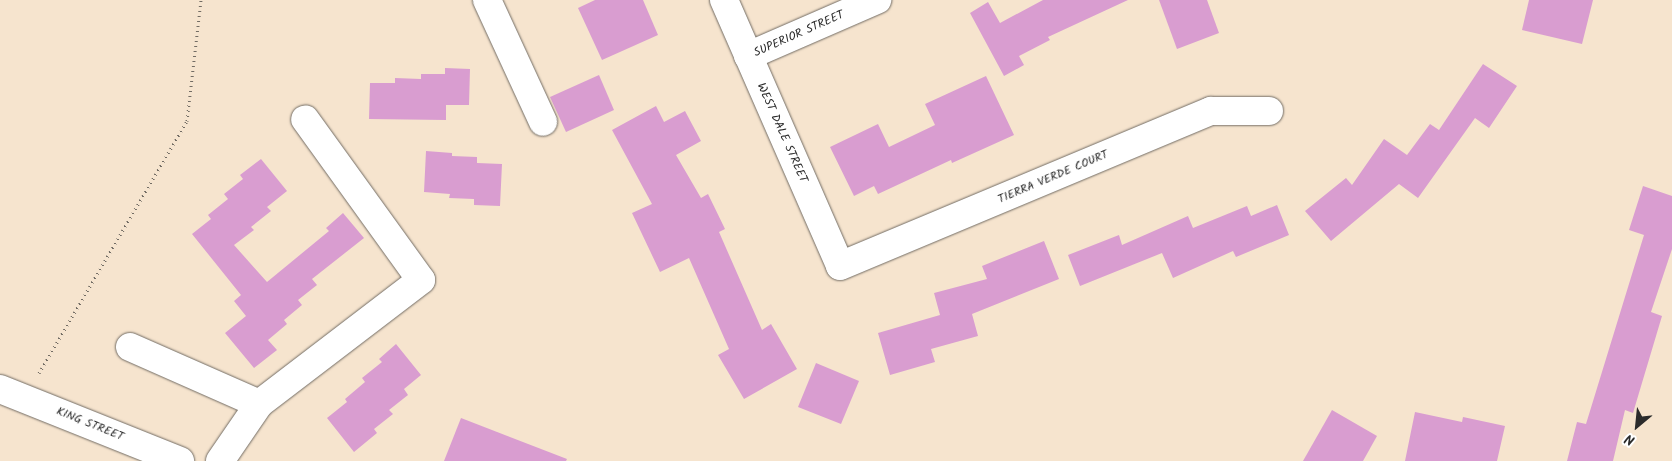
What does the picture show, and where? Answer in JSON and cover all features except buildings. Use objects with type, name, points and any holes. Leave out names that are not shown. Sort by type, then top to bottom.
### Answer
[{"type":"street","points":[[487,0],[543,122]]},
{"type":"street","name":"WEST DALE STREET","points":[[724,0],[840,266]]},
{"type":"street","name":"SUPERIOR STREET","points":[[748,56],[877,0]]},
{"type":"street","name":"TIERRA VERDE COURT","points":[[840,266],[1211,111],[1269,110]]},
{"type":"street","points":[[220,461],[259,404],[421,280],[305,119]]},
{"type":"street","points":[[130,347],[259,404]]},
{"type":"street","name":"KING STREET","points":[[8,397],[180,461]]},
{"type":"path","points":[[8,397],[187,121],[201,0]]}]
